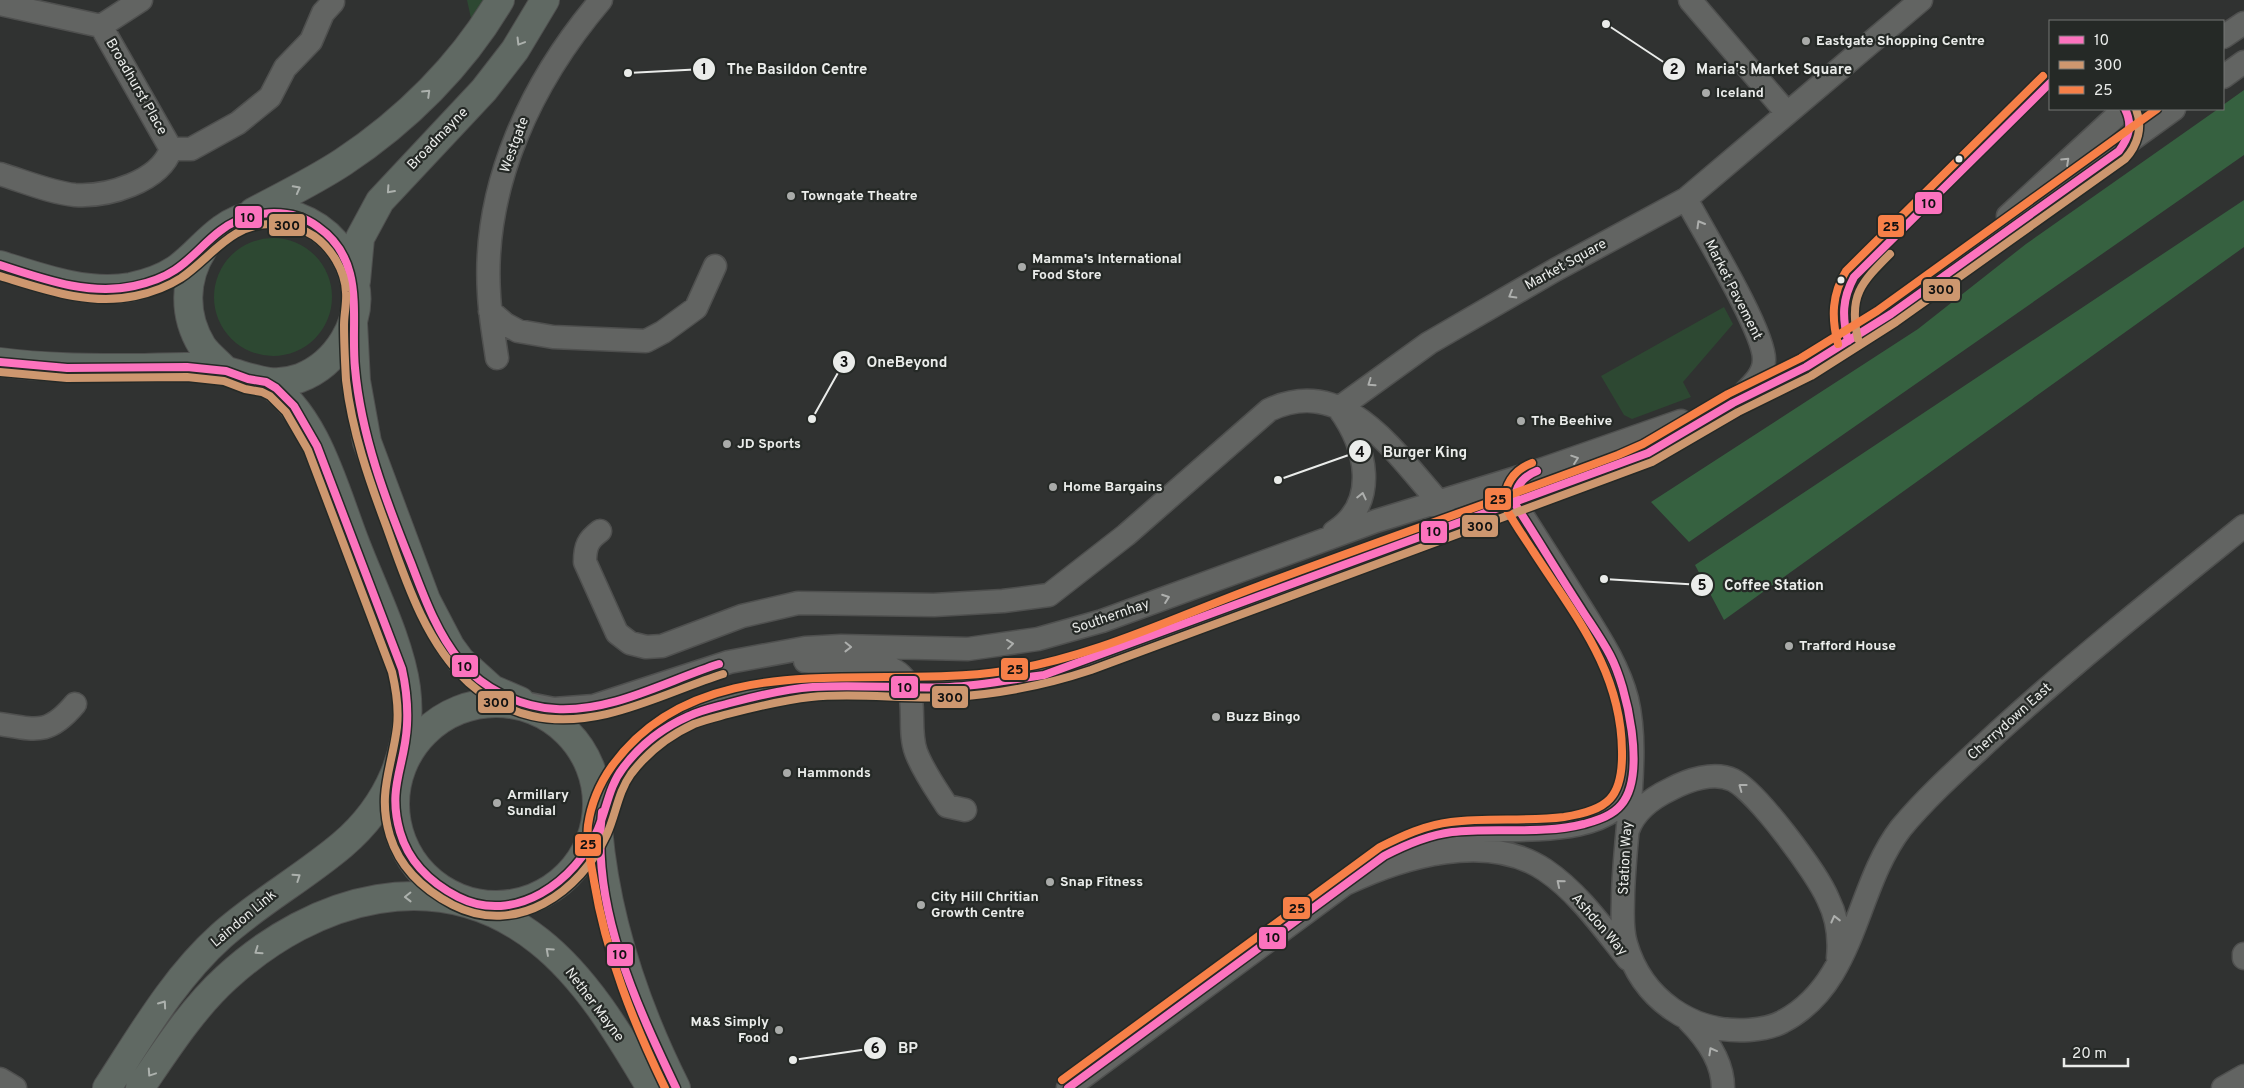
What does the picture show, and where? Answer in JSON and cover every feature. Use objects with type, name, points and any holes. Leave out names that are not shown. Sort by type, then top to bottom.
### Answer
[{"type":"main road","points":[[0,265],[60,282],[110,289],[132,286],[173,271],[222,229],[342,162],[409,111],[462,55],[500,0]]},
{"type":"main road","name":"Broadmayne","points":[[356,288],[357,252],[362,232],[371,215],[394,185],[484,90],[515,50],[545,0]]},
{"type":"main road","points":[[238,220],[260,214],[278,213],[296,216],[316,225],[335,241],[352,269],[356,288],[353,321],[356,381],[367,442],[426,600],[450,646],[466,666],[492,688],[528,704],[558,724],[580,752],[593,779],[597,796],[598,829],[604,886],[621,952],[652,1038],[676,1088]]},
{"type":"main road","points":[[208,241],[195,262],[187,292],[190,321],[203,347],[226,371]]},
{"type":"main road","points":[[0,362],[67,368],[187,367],[226,371],[248,379],[266,382],[284,382],[301,378],[327,362],[344,343],[353,321]]},
{"type":"main road","points":[[266,382],[285,396],[311,432],[396,649],[406,688],[408,707],[404,744],[398,769]]},
{"type":"main road","points":[[398,769],[417,741],[440,720],[452,714],[487,703],[528,704]]},
{"type":"main road","name":"Nether Mayne","points":[[398,769],[394,800],[396,817],[411,857],[420,870],[440,887],[525,931],[539,941],[573,974],[609,1022],[651,1088]]},
{"type":"main road","name":"Laindon Link","points":[[107,1088],[166,999],[193,964],[244,915],[321,862],[360,828],[387,792],[398,769]]},
{"type":"main road","points":[[140,1088],[193,1014],[225,979],[251,956],[305,922],[334,909],[385,898],[419,897],[500,906],[534,898],[554,887],[582,860],[598,829]]},
{"type":"street","name":"Broadhurst Place","points":[[0,4],[101,26],[141,0]]},
{"type":"street","name":"Westgate","points":[[497,358],[490,311],[490,250],[497,201],[509,157],[535,94],[556,58],[601,0]]},
{"type":"street","points":[[1690,0],[1787,112]]},
{"type":"street","name":"Market Square","points":[[1339,408],[1429,343],[1554,270],[1686,199],[1921,0]]},
{"type":"street","points":[[0,174],[74,195],[96,194],[135,182],[151,174],[164,165],[171,149],[191,149],[238,123],[270,97],[285,68],[311,41],[323,13],[333,2]]},
{"type":"street","points":[[2224,37],[2244,23]]},
{"type":"street","name":"Broadhurst Place","points":[[101,26],[171,149]]},
{"type":"street","points":[[2224,76],[2244,62]]},
{"type":"street","name":"Southernhay","points":[[1941,278],[2123,110]]},
{"type":"street","name":"Southernhay","points":[[598,829],[611,788],[622,769],[653,736],[692,714],[715,706],[784,690],[846,686],[982,685],[1044,675],[1072,667],[1648,453],[1733,403],[1814,362],[1883,319],[2173,110]]},
{"type":"street","name":"Market Pavement","points":[[1686,199],[1746,310],[1762,346],[1764,361],[1761,373],[1751,387],[1733,403]]},
{"type":"street","points":[[490,311],[505,324],[518,331],[553,336],[646,341],[663,332],[696,308],[716,266]]},
{"type":"street","points":[[600,531],[588,540],[585,549],[585,562],[602,603],[618,633],[630,643],[646,648],[662,646],[722,622],[798,603],[934,605],[1003,601],[1049,595],[1126,535],[1268,410],[1284,403],[1301,400],[1320,401],[1339,408],[1367,424],[1380,435],[1439,502],[1445,517],[1443,524],[1425,537]]},
{"type":"street","name":"Southernhay","points":[[528,704],[554,709],[594,706],[729,662],[805,648],[842,646],[960,649],[1023,643],[1102,622],[1317,542],[1529,474],[1733,403]]},
{"type":"street","points":[[1317,542],[1338,529],[1354,515],[1363,491],[1363,458],[1351,424],[1339,408]]},
{"type":"street","points":[[1515,504],[1516,488],[1529,474]]},
{"type":"street","name":"Southernhay","points":[[1478,490],[1498,492],[1515,504]]},
{"type":"street","name":"Station Way","points":[[1515,504],[1610,655],[1619,674],[1627,699],[1631,726],[1631,785],[1626,835],[1623,922],[1625,942],[1638,972]]},
{"type":"street","name":"Cherrydown East","points":[[1638,972],[1645,984],[1660,1000],[1688,1020],[1708,1027],[1732,1031],[1757,1029],[1780,1023],[1812,1000],[1831,978],[1837,967],[1882,857],[1900,830],[1924,801],[2044,690],[2244,526]]},
{"type":"street","name":"Southernhay","points":[[729,662],[802,660],[887,667],[899,671],[910,687]]},
{"type":"street","points":[[910,687],[915,749],[920,762],[951,813]]},
{"type":"street","points":[[0,724],[42,730],[58,723],[75,704]]},
{"type":"street","points":[[1626,835],[1630,822],[1646,804],[1681,784],[1715,777],[1732,780],[1744,787],[1792,845],[1828,897],[1838,932],[1837,967]]},
{"type":"street","points":[[1345,884],[1384,856],[1423,838],[1450,832],[1562,827],[1594,821],[1616,810],[1628,795],[1631,785]]},
{"type":"street","name":"Ashdon Way","points":[[1068,1088],[1345,884],[1380,868],[1433,854],[1486,851],[1520,859],[1545,870],[1588,908],[1638,972]]},
{"type":"street","points":[[1688,1020],[1710,1048],[1723,1076],[1723,1088]]},
{"type":"street","points":[[2224,1088],[2244,1076]]},
{"type":"street","points":[[0,1079],[15,1088]]},
{"type":"green space","points":[[467,0],[490,0],[473,27]]},
{"type":"green space","points":[[2244,90],[2244,155],[1689,542],[1651,502],[1918,329],[2026,244],[2217,110],[2224,110],[2224,104]]},
{"type":"green space","points":[[2244,200],[2244,247],[1724,620],[1695,565]]},
{"type":"green space","points":[[273,238],[284,239],[306,248],[322,264],[331,286],[331,308],[322,330],[306,346],[284,355],[273,356],[262,355],[240,346],[224,330],[215,308],[214,297],[215,286],[224,264],[240,248],[262,239]]},
{"type":"green space","points":[[1724,307],[1733,324],[1683,382],[1691,397],[1632,419],[1624,415],[1601,376]]},
{"type":"transit line","name":"25","points":[[1838,344],[1834,324],[1834,306],[1838,288],[1846,271],[2043,76]]},
{"type":"transit line","name":"10","points":[[1848,341],[1844,308],[1847,293],[1854,277],[2049,84]]},
{"type":"transit line","name":"10","points":[[0,362],[67,368],[187,367],[226,371],[248,379],[266,382],[276,388],[294,406],[317,446],[402,669],[405,683],[407,725],[395,802],[396,816],[404,843],[422,871],[448,891],[479,905],[501,906],[522,902],[541,893],[559,881],[575,866],[588,848],[598,829],[611,790],[623,768],[653,738],[680,720],[694,714],[750,698],[802,688],[830,686],[950,687],[1044,675],[1648,453],[1733,403],[1806,367],[1891,314],[2119,151],[2129,131],[2129,120],[2125,110]]},
{"type":"transit line","name":"300","points":[[0,372],[67,378],[187,377],[224,381],[245,389],[262,392],[270,396],[286,412],[308,450],[392,672],[397,699],[398,720],[385,793],[385,807],[386,821],[394,848],[414,877],[442,899],[477,914],[500,916],[522,912],[544,904],[563,891],[595,855],[607,834],[623,788],[631,774],[660,745],[694,724],[759,706],[811,697],[846,695],[918,698],[953,697],[988,694],[1057,680],[1091,670],[1652,462],[1738,412],[1811,376],[1896,322],[2125,159],[2133,148],[2138,136],[2139,122],[2136,110]]},
{"type":"transit line","name":"25","points":[[665,1088],[642,1038],[613,961],[599,908],[588,839],[591,809],[604,779],[612,766],[649,727],[693,702],[741,687],[793,680],[847,677],[954,676],[1004,671],[1069,657],[1101,647],[1304,569],[1618,455],[1643,444],[1728,394],[1801,358],[1877,311],[2156,110]]},
{"type":"transit line","name":"10","points":[[0,265],[66,284],[100,289],[117,289],[145,283],[170,273],[187,261],[220,231],[243,219],[269,213],[295,216],[307,220],[333,241],[344,256],[350,273],[353,292],[354,349],[358,393],[376,468],[432,614],[444,639],[469,671],[503,695],[529,705],[542,708],[577,709],[619,701],[719,664]]},
{"type":"transit line","name":"300","points":[[0,276],[66,295],[118,299],[147,293],[176,281],[192,270],[223,243],[245,229],[258,225],[278,224],[294,227],[309,233],[320,241],[336,260],[345,284],[346,380],[352,418],[368,474],[419,611],[441,649],[469,683],[490,699],[515,711],[532,716],[557,719],[581,718],[630,708],[723,674]]},
{"type":"transit line","name":"300","points":[[1858,339],[1855,312],[1859,291],[1871,273],[1890,254]]},
{"type":"transit line","name":"25","points":[[1062,1080],[1380,847],[1414,832],[1441,823],[1564,817],[1592,810],[1610,799],[1616,791],[1622,767],[1620,722],[1614,695],[1593,645],[1505,506],[1506,492],[1511,480],[1519,470],[1532,463]]},
{"type":"transit line","name":"10","points":[[1068,1088],[1384,856],[1417,841],[1434,835],[1452,832],[1535,830],[1584,824],[1609,815],[1621,805],[1629,791],[1633,773],[1632,731],[1623,688],[1607,649],[1515,504],[1516,493],[1520,484],[1527,476],[1537,471]]},
{"type":"transit line","name":"10","points":[[602,812],[600,848],[603,883],[610,919],[632,989],[676,1088]]},
{"type":"place","name":"Maria's Market Square","points":[[1606,24]]},
{"type":"place","name":"Eastgate Shopping Centre","points":[[1806,41]]},
{"type":"place","name":"The Basildon Centre","points":[[628,73]]},
{"type":"place","name":"Iceland","points":[[1706,93]]},
{"type":"place","name":"Towngate Theatre","points":[[791,196]]},
{"type":"place","name":"Mamma's International Food Store","points":[[1022,267]]},
{"type":"place","name":"OneBeyond","points":[[812,419]]},
{"type":"place","name":"The Beehive","points":[[1521,421]]},
{"type":"place","name":"JD Sports","points":[[727,444]]},
{"type":"place","name":"Burger King","points":[[1278,480]]},
{"type":"place","name":"Home Bargains","points":[[1053,487]]},
{"type":"place","name":"Coffee Station","points":[[1604,579]]},
{"type":"place","name":"Trafford House","points":[[1789,646]]},
{"type":"place","name":"Buzz Bingo","points":[[1216,717]]},
{"type":"place","name":"Hammonds","points":[[787,773]]},
{"type":"place","name":"Armillary Sundial","points":[[497,803]]},
{"type":"place","name":"Snap Fitness","points":[[1050,882]]},
{"type":"place","name":"City Hill Chritian Growth Centre","points":[[921,905]]},
{"type":"place","name":"M&S Simply Food","points":[[779,1030]]},
{"type":"place","name":"BP","points":[[793,1060]]}]
